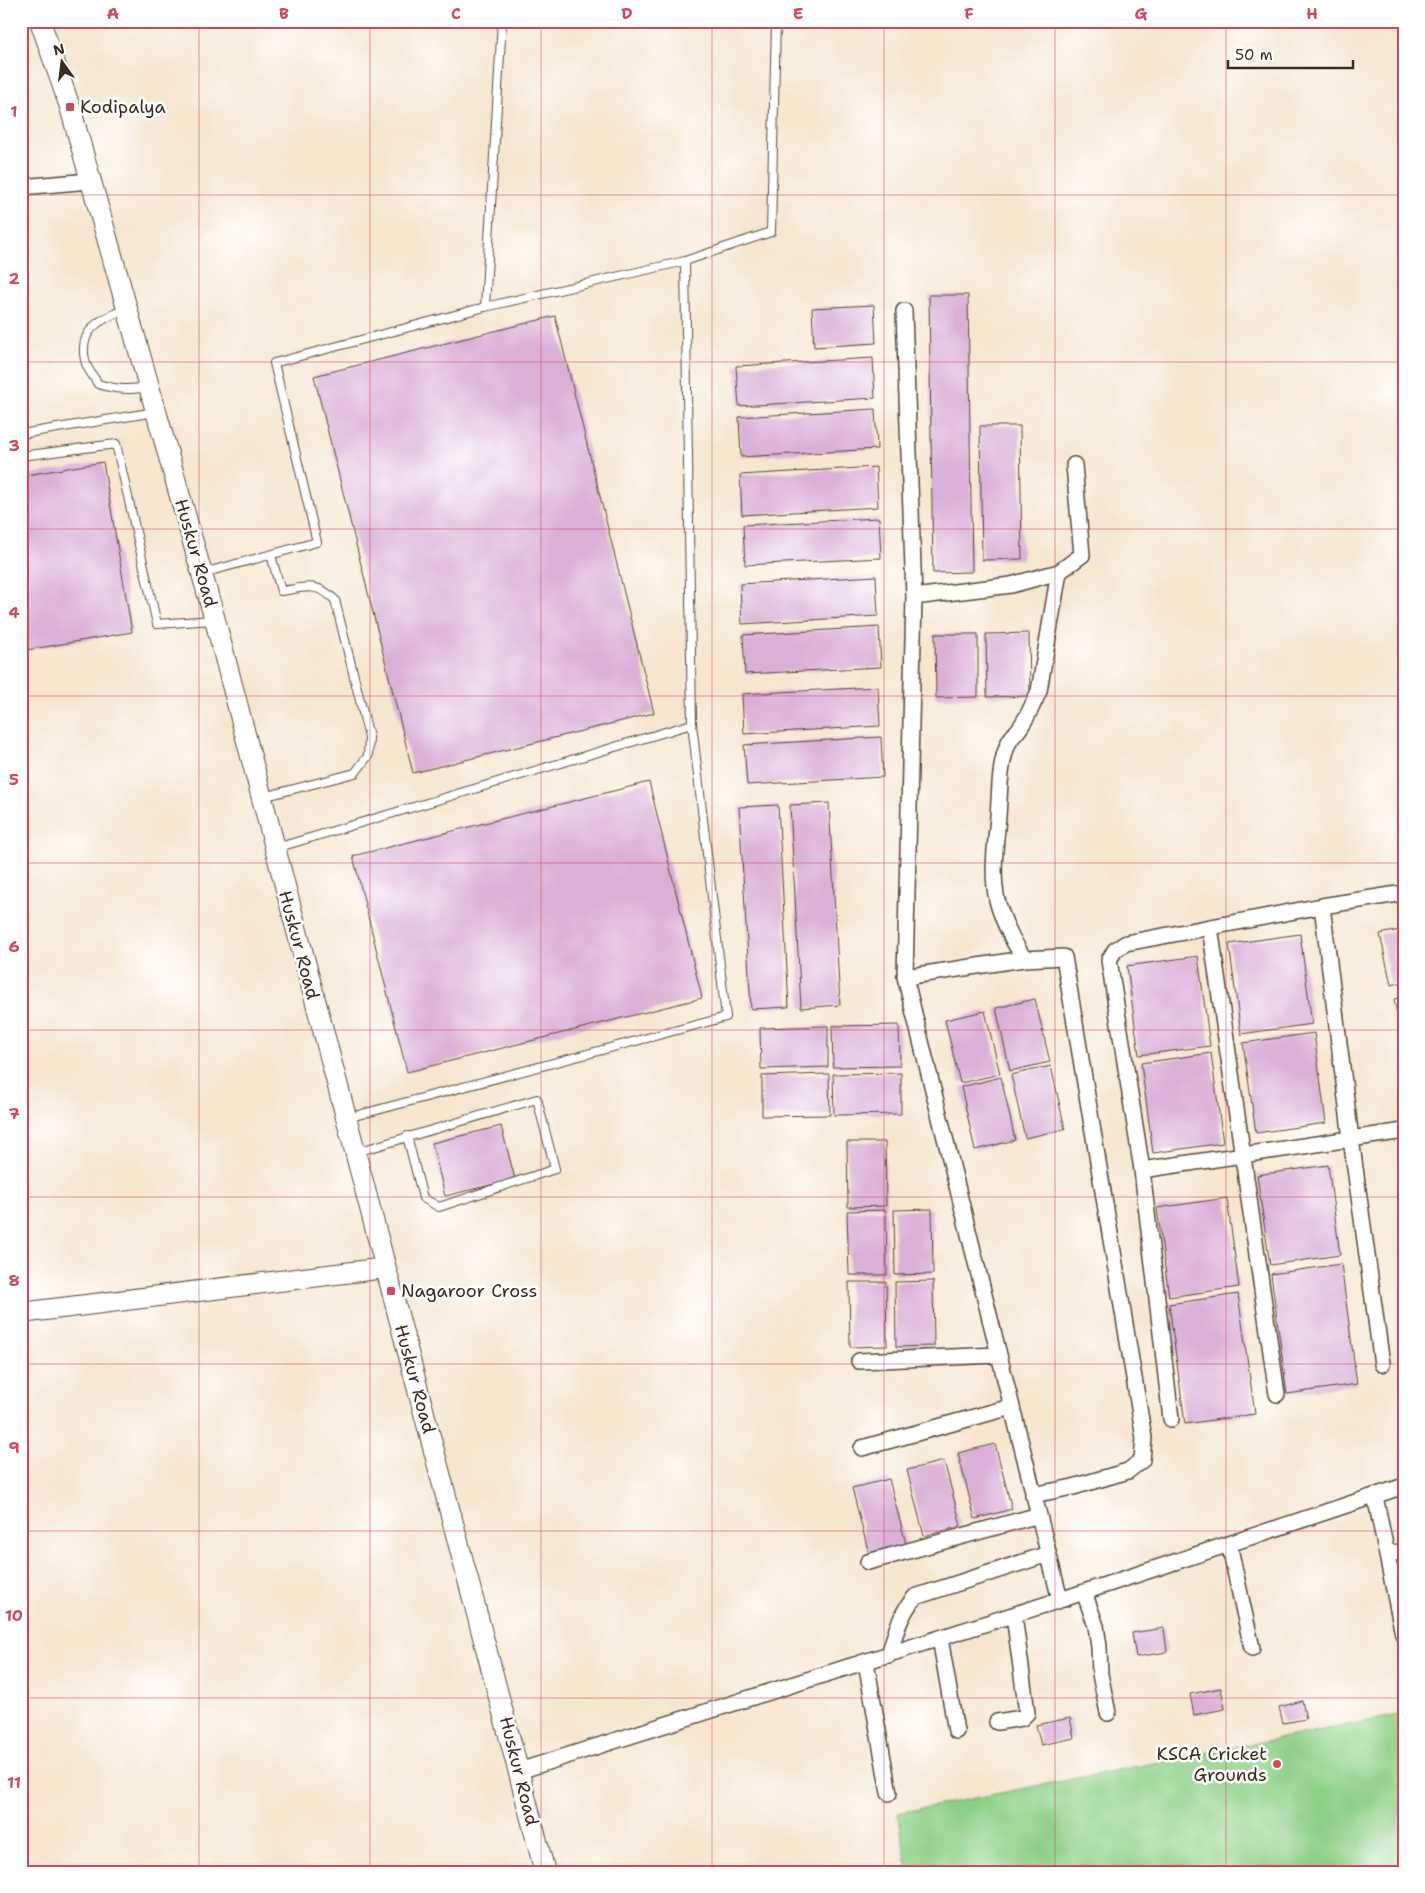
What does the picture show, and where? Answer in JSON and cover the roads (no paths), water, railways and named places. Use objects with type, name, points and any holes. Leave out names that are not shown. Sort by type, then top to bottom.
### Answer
[{"type":"street","name":"Huskur Road","points":[[40,21],[70,107],[215,620],[545,1872]]},
{"type":"street","points":[[21,187],[90,181]]},
{"type":"street","points":[[904,311],[914,597],[905,977],[1060,1600]]},
{"type":"street","points":[[914,597],[1011,585],[1059,572],[1082,555],[1074,465]]},
{"type":"street","points":[[1024,959],[1000,912],[995,887],[994,869],[1002,770],[1007,746],[1012,735],[1019,729],[1039,692],[1059,572]]},
{"type":"street","points":[[1171,1419],[1142,1170],[1110,960],[1116,950],[1126,943],[1210,926],[1404,893]]},
{"type":"street","points":[[1322,906],[1351,1140],[1382,1364]]},
{"type":"street","points":[[1210,926],[1277,1394]]},
{"type":"street","points":[[905,977],[1024,959],[1064,956],[1144,1438],[1142,1460],[1128,1471],[1072,1487],[1033,1495]]},
{"type":"street","points":[[1142,1170],[1404,1131]]},
{"type":"street","points":[[21,1313],[385,1268]]},
{"type":"street","points":[[859,1361],[998,1355]]},
{"type":"street","points":[[862,1448],[1011,1407]]},
{"type":"street","points":[[519,1771],[1014,1615],[1404,1486]]},
{"type":"street","points":[[1374,1496],[1404,1634]]},
{"type":"street","points":[[868,1562],[1039,1515]]},
{"type":"street","points":[[1229,1544],[1252,1648]]},
{"type":"street","points":[[1386,1554],[1404,1551]]},
{"type":"street","points":[[889,1654],[899,1622],[908,1605],[915,1597],[1048,1554]]},
{"type":"street","points":[[1084,1592],[1096,1626],[1100,1674],[1108,1713]]},
{"type":"street","points":[[997,1722],[1022,1718],[1027,1714],[1014,1615]]},
{"type":"street","points":[[940,1638],[956,1730]]},
{"type":"street","points":[[866,1662],[889,1793]]},
{"type":"lane","points":[[485,307],[502,21]]},
{"type":"lane","points":[[201,574],[317,542],[274,363],[485,307],[685,261],[771,232],[776,21]]},
{"type":"lane","points":[[345,1118],[726,1018],[692,724],[685,261]]},
{"type":"lane","points":[[127,309],[112,314],[95,324],[85,338],[85,361],[98,384],[115,389],[132,390],[149,387]]},
{"type":"lane","points":[[21,434],[156,412]]},
{"type":"lane","points":[[21,456],[116,444],[158,624],[215,620]]},
{"type":"lane","points":[[261,797],[355,773],[368,756],[368,737],[334,600],[326,592],[314,586],[281,591],[271,555]]},
{"type":"lane","points":[[274,848],[692,724]]},
{"type":"lane","points":[[355,1153],[407,1136],[537,1099],[555,1169],[439,1207],[423,1198],[407,1136]]},
{"type":"place","name":"Kodipalya","points":[[70,107]]},
{"type":"place","name":"Nagaroor Cross","points":[[391,1291]]},
{"type":"place","name":"KSCA Cricket Grounds","points":[[1277,1764]]}]
